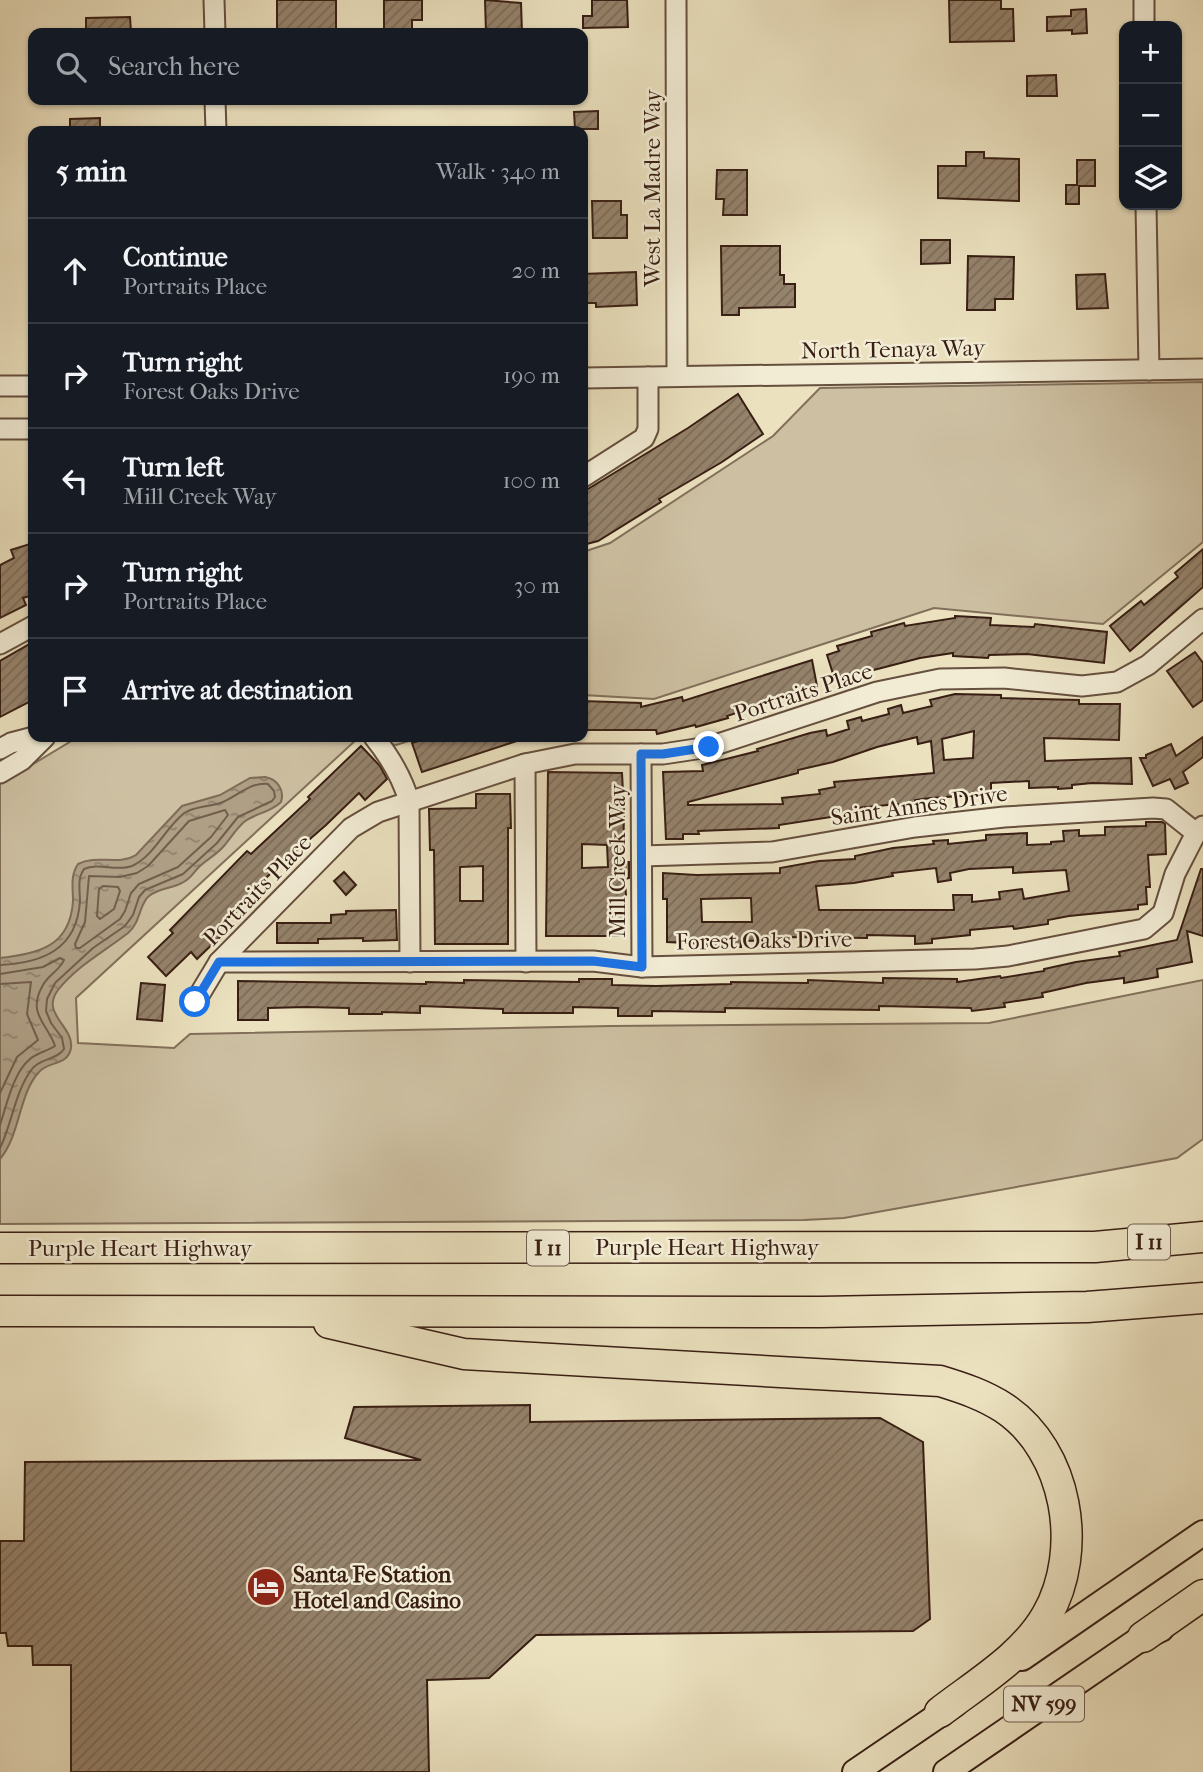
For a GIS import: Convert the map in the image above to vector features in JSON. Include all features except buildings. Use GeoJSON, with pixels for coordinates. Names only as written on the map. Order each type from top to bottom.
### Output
{"type":"FeatureCollection","features":[{"type":"Feature","properties":{"kind":"highway","name":"Purple Heart Highway"},"geometry":{"type":"LineString","coordinates":[[0,1248],[1095,1247],[1203,1237]]}},
{"type":"Feature","properties":{"kind":"highway"},"geometry":{"type":"LineString","coordinates":[[0,1311],[834,1312],[1087,1307],[1203,1298]]}},
{"type":"Feature","properties":{"kind":"highway"},"geometry":{"type":"LineString","coordinates":[[274,1311],[464,1354],[940,1381],[974,1391],[1006,1409],[1034,1437],[1052,1468],[1064,1501],[1067,1541],[1062,1580],[1047,1616],[1018,1650],[940,1712]]}},
{"type":"Feature","properties":{"kind":"highway"},"geometry":{"type":"LineString","coordinates":[[1143,1637],[1203,1595]]}},
{"type":"Feature","properties":{"kind":"main road"},"geometry":{"type":"LineString","coordinates":[[855,1772],[1203,1533]]}},
{"type":"Feature","properties":{"kind":"main road"},"geometry":{"type":"LineString","coordinates":[[1143,1637],[1203,1610]]}},
{"type":"Feature","properties":{"kind":"main road","name":"NV 599"},"geometry":{"type":"LineString","coordinates":[[946,1772],[1143,1637]]}},
{"type":"Feature","properties":{"kind":"street"},"geometry":{"type":"LineString","coordinates":[[214,0],[215,28]]}},
{"type":"Feature","properties":{"kind":"street","name":"West La Madre Way"},"geometry":{"type":"LineString","coordinates":[[676,0],[677,376]]}},
{"type":"Feature","properties":{"kind":"street"},"geometry":{"type":"LineString","coordinates":[[1143,0],[1144,21]]}},
{"type":"Feature","properties":{"kind":"street"},"geometry":{"type":"LineString","coordinates":[[215,105],[216,126]]}},
{"type":"Feature","properties":{"kind":"street"},"geometry":{"type":"LineString","coordinates":[[1146,210],[1149,370]]}},
{"type":"Feature","properties":{"kind":"street","name":"North Tenaya Way"},"geometry":{"type":"LineString","coordinates":[[588,378],[1203,369]]}},
{"type":"Feature","properties":{"kind":"street"},"geometry":{"type":"LineString","coordinates":[[588,474],[644,438],[648,429],[648,377]]}},
{"type":"Feature","properties":{"kind":"street"},"geometry":{"type":"LineString","coordinates":[[0,386],[28,386]]}},
{"type":"Feature","properties":{"kind":"street"},"geometry":{"type":"LineString","coordinates":[[0,429],[28,429]]}},
{"type":"Feature","properties":{"kind":"street","name":"Portraits Place"},"geometry":{"type":"LineString","coordinates":[[195,1002],[219,962],[351,828],[379,812],[525,764],[575,754],[663,754],[709,747],[877,692],[940,679],[1004,678],[1082,686],[1117,682],[1148,665],[1203,619]]}},
{"type":"Feature","properties":{"kind":"street"},"geometry":{"type":"LineString","coordinates":[[0,644],[28,629]]}},
{"type":"Feature","properties":{"kind":"street"},"geometry":{"type":"LineString","coordinates":[[0,749],[28,739]]}},
{"type":"Feature","properties":{"kind":"street"},"geometry":{"type":"LineString","coordinates":[[0,773],[22,760],[40,742]]}},
{"type":"Feature","properties":{"kind":"street"},"geometry":{"type":"LineString","coordinates":[[378,742],[403,781],[409,802],[410,962]]}},
{"type":"Feature","properties":{"kind":"street","name":"Mill Creek Way"},"geometry":{"type":"LineString","coordinates":[[641,754],[642,967]]}},
{"type":"Feature","properties":{"kind":"street"},"geometry":{"type":"LineString","coordinates":[[525,764],[526,962]]}},
{"type":"Feature","properties":{"kind":"street","name":"Saint Annes Drive"},"geometry":{"type":"LineString","coordinates":[[642,856],[772,852],[928,825],[1004,817],[1153,808],[1166,809],[1200,829]]}},
{"type":"Feature","properties":{"kind":"street","name":"Forest Oaks Drive"},"geometry":{"type":"LineString","coordinates":[[219,962],[593,961],[642,967],[1007,956],[1144,929],[1163,913],[1175,874],[1200,829]]}},
{"type":"Feature","properties":{"kind":"shaded area"},"geometry":{"type":"Polygon","coordinates":[[[1203,382],[1203,542],[1103,624],[934,608],[654,699],[588,695],[588,550],[610,543],[773,436],[820,388],[1203,382]]]}},
{"type":"Feature","properties":{"kind":"shaded area"},"geometry":{"type":"Polygon","coordinates":[[[70,742],[354,742],[76,998],[78,1043],[174,1048],[190,1034],[611,1026],[989,1023],[1203,980],[1203,1139],[1177,1158],[844,1218],[0,1224],[0,784],[70,742]]]}},
{"type":"Feature","properties":{"kind":"shaded area"},"geometry":{"type":"Polygon","coordinates":[[[376,742],[406,742],[396,745],[376,742]]]}},
{"type":"Feature","properties":{"kind":"water"},"geometry":{"type":"Polygon","coordinates":[[[265,777],[279,786],[282,793],[281,802],[244,822],[220,850],[184,882],[149,896],[132,929],[82,966],[58,990],[53,1006],[71,1040],[69,1054],[62,1061],[43,1069],[32,1081],[12,1139],[0,1159],[0,958],[39,950],[59,938],[71,916],[73,878],[78,864],[93,860],[122,860],[136,855],[182,806],[220,795],[250,778],[265,777]]]}},
{"type":"Feature","properties":{"kind":"place","name":"Santa Fe Station Hotel and Casino"},"geometry":{"type":"Point","coordinates":[266,1587]}},
{"type":"Feature","properties":{"kind":"route"},"geometry":{"type":"LineString","coordinates":[[195,1002],[219,962],[593,961],[642,967],[641,754],[663,754],[709,747]]}}]}
